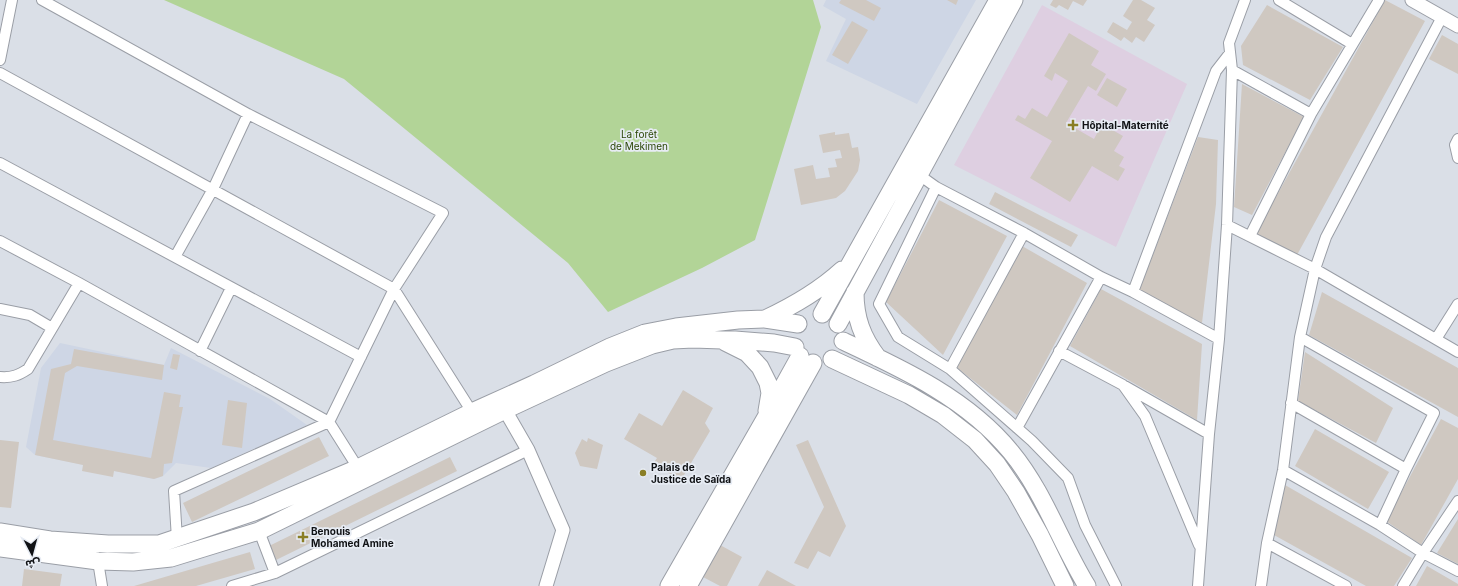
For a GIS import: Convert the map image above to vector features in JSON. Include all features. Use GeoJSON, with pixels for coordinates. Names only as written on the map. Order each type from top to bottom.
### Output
{"type":"FeatureCollection","features":[{"type":"Feature","properties":{"kind":"main road"},"geometry":{"type":"LineString","coordinates":[[838,324],[855,292],[911,170],[998,0]]}},
{"type":"Feature","properties":{"kind":"main road"},"geometry":{"type":"LineString","coordinates":[[822,314],[851,262],[911,170],[1014,0]]}},
{"type":"Feature","properties":{"kind":"main road"},"geometry":{"type":"LineString","coordinates":[[765,319],[820,289],[851,262]]}},
{"type":"Feature","properties":{"kind":"main road"},"geometry":{"type":"LineString","coordinates":[[855,292],[855,306],[862,334],[878,358]]}},
{"type":"Feature","properties":{"kind":"main road"},"geometry":{"type":"LineString","coordinates":[[0,548],[98,561],[133,562],[171,558],[259,531],[505,410],[606,363],[652,345],[680,339],[693,338],[735,340],[803,355],[823,363],[832,359],[838,353],[843,341],[838,324],[822,314],[806,317],[798,324],[793,338],[803,355]]}},
{"type":"Feature","properties":{"kind":"main road"},"geometry":{"type":"LineString","coordinates":[[0,532],[50,540],[108,544],[159,544],[254,512],[358,468],[610,347],[645,333],[676,327],[738,320],[765,319],[798,324]]}},
{"type":"Feature","properties":{"kind":"main road"},"geometry":{"type":"LineString","coordinates":[[722,340],[747,353],[757,363],[765,375],[770,392],[765,419]]}},
{"type":"Feature","properties":{"kind":"main road"},"geometry":{"type":"LineString","coordinates":[[843,341],[918,379],[954,400],[987,426],[1011,452],[1032,482],[1087,586]]}},
{"type":"Feature","properties":{"kind":"main road"},"geometry":{"type":"LineString","coordinates":[[669,586],[803,355]]}},
{"type":"Feature","properties":{"kind":"main road"},"geometry":{"type":"LineString","coordinates":[[688,586],[803,355]]}},
{"type":"Feature","properties":{"kind":"main road"},"geometry":{"type":"LineString","coordinates":[[832,359],[909,396],[943,416],[974,440],[997,464],[1016,492],[1040,535],[1065,586]]}},
{"type":"Feature","properties":{"kind":"street"},"geometry":{"type":"LineString","coordinates":[[0,60],[12,0]]}},
{"type":"Feature","properties":{"kind":"street"},"geometry":{"type":"LineString","coordinates":[[42,0],[248,114],[443,214],[394,289],[329,422],[174,491],[176,539]]}},
{"type":"Feature","properties":{"kind":"street"},"geometry":{"type":"LineString","coordinates":[[1198,586],[1209,434],[1219,339],[1226,225],[1232,70],[1229,42],[1245,0]]}},
{"type":"Feature","properties":{"kind":"street"},"geometry":{"type":"LineString","coordinates":[[1279,0],[1352,44]]}},
{"type":"Feature","properties":{"kind":"street"},"geometry":{"type":"LineString","coordinates":[[1250,236],[1311,114],[1379,0]]}},
{"type":"Feature","properties":{"kind":"street"},"geometry":{"type":"LineString","coordinates":[[1412,0],[1458,26]]}},
{"type":"Feature","properties":{"kind":"street"},"geometry":{"type":"LineString","coordinates":[[1261,586],[1267,543],[1282,470],[1300,337],[1315,269],[1326,237],[1442,17]]}},
{"type":"Feature","properties":{"kind":"street"},"geometry":{"type":"LineString","coordinates":[[1133,292],[1216,71],[1230,53]]}},
{"type":"Feature","properties":{"kind":"street"},"geometry":{"type":"LineString","coordinates":[[1232,70],[1311,114]]}},
{"type":"Feature","properties":{"kind":"street"},"geometry":{"type":"LineString","coordinates":[[0,72],[394,289],[472,412]]}},
{"type":"Feature","properties":{"kind":"street"},"geometry":{"type":"LineString","coordinates":[[175,257],[213,189],[248,114]]}},
{"type":"Feature","properties":{"kind":"street"},"geometry":{"type":"LineString","coordinates":[[1458,139],[1455,145],[1458,158]]}},
{"type":"Feature","properties":{"kind":"street"},"geometry":{"type":"LineString","coordinates":[[0,163],[361,358]]}},
{"type":"Feature","properties":{"kind":"street"},"geometry":{"type":"LineString","coordinates":[[911,170],[936,187],[1024,233],[1101,277],[1133,292],[1219,339]]}},
{"type":"Feature","properties":{"kind":"street"},"geometry":{"type":"LineString","coordinates":[[936,187],[879,304],[898,337],[950,369],[1032,441],[1068,478],[1085,525],[1116,586]]}},
{"type":"Feature","properties":{"kind":"street"},"geometry":{"type":"LineString","coordinates":[[1226,225],[1315,269],[1458,352]]}},
{"type":"Feature","properties":{"kind":"street"},"geometry":{"type":"LineString","coordinates":[[950,369],[1024,233]]}},
{"type":"Feature","properties":{"kind":"street"},"geometry":{"type":"LineString","coordinates":[[0,242],[79,283],[329,422],[358,468]]}},
{"type":"Feature","properties":{"kind":"street"},"geometry":{"type":"LineString","coordinates":[[1016,428],[1101,277]]}},
{"type":"Feature","properties":{"kind":"street"},"geometry":{"type":"LineString","coordinates":[[0,377],[9,378],[28,369],[79,283]]}},
{"type":"Feature","properties":{"kind":"street"},"geometry":{"type":"LineString","coordinates":[[200,351],[231,288]]}},
{"type":"Feature","properties":{"kind":"street"},"geometry":{"type":"LineString","coordinates":[[1436,339],[1458,304]]}},
{"type":"Feature","properties":{"kind":"street"},"geometry":{"type":"LineString","coordinates":[[0,309],[30,315],[52,328]]}},
{"type":"Feature","properties":{"kind":"street"},"geometry":{"type":"LineString","coordinates":[[1300,337],[1434,412],[1380,526]]}},
{"type":"Feature","properties":{"kind":"street"},"geometry":{"type":"LineString","coordinates":[[1059,351],[1123,385],[1209,434]]}},
{"type":"Feature","properties":{"kind":"street"},"geometry":{"type":"LineString","coordinates":[[1123,385],[1145,416],[1201,548]]}},
{"type":"Feature","properties":{"kind":"street"},"geometry":{"type":"LineString","coordinates":[[1291,402],[1406,469]]}},
{"type":"Feature","properties":{"kind":"street"},"geometry":{"type":"LineString","coordinates":[[505,410],[528,450],[563,530],[546,586]]}},
{"type":"Feature","properties":{"kind":"street"},"geometry":{"type":"LineString","coordinates":[[232,586],[275,573],[528,450]]}},
{"type":"Feature","properties":{"kind":"street"},"geometry":{"type":"LineString","coordinates":[[1282,470],[1380,526],[1423,553],[1458,571]]}},
{"type":"Feature","properties":{"kind":"street"},"geometry":{"type":"LineString","coordinates":[[1403,586],[1458,501]]}},
{"type":"Feature","properties":{"kind":"street"},"geometry":{"type":"LineString","coordinates":[[259,531],[275,573]]}},
{"type":"Feature","properties":{"kind":"street"},"geometry":{"type":"LineString","coordinates":[[1267,543],[1346,586]]}},
{"type":"Feature","properties":{"kind":"street"},"geometry":{"type":"LineString","coordinates":[[98,561],[102,586]]}},
{"type":"Feature","properties":{"kind":"shaded area"},"geometry":{"type":"Polygon","coordinates":[[[826,0],[976,0],[917,104],[826,61],[846,19],[823,6],[826,0]]]}},
{"type":"Feature","properties":{"kind":"shaded area","name":"Hôpital-Maternité"},"geometry":{"type":"Polygon","coordinates":[[[1042,5],[1187,84],[1116,247],[954,165],[1042,5]]]}},
{"type":"Feature","properties":{"kind":"shaded area"},"geometry":{"type":"Polygon","coordinates":[[[60,343],[164,365],[171,348],[270,399],[307,425],[211,468],[176,463],[163,476],[154,479],[35,455],[26,447],[41,368],[60,343]]]}},
{"type":"Feature","properties":{"kind":"green space","name":"La forêt de Mekimen"},"geometry":{"type":"Polygon","coordinates":[[[164,0],[813,0],[821,27],[755,240],[702,268],[608,312],[568,263],[344,79],[164,0]]]}},
{"type":"Feature","properties":{"kind":"building"},"geometry":{"type":"Polygon","coordinates":[[[841,0],[866,0],[881,8],[874,21],[839,3],[841,0]]]}},
{"type":"Feature","properties":{"kind":"building"},"geometry":{"type":"Polygon","coordinates":[[[947,0],[958,0],[956,5],[947,0]]]}},
{"type":"Feature","properties":{"kind":"building"},"geometry":{"type":"Polygon","coordinates":[[[1053,0],[1087,0],[1083,6],[1073,1],[1068,10],[1059,5],[1056,8],[1050,5],[1053,0]]]}},
{"type":"Feature","properties":{"kind":"building"},"geometry":{"type":"Polygon","coordinates":[[[1133,0],[1141,0],[1155,8],[1147,20],[1155,25],[1144,42],[1136,37],[1132,43],[1124,37],[1121,41],[1107,32],[1113,22],[1127,30],[1132,22],[1123,16],[1133,0]]]}},
{"type":"Feature","properties":{"kind":"building"},"geometry":{"type":"Polygon","coordinates":[[[1385,0],[1425,21],[1297,255],[1256,233],[1385,0]]]}},
{"type":"Feature","properties":{"kind":"building"},"geometry":{"type":"Polygon","coordinates":[[[1267,5],[1343,47],[1310,100],[1243,65],[1241,46],[1267,5]]]}},
{"type":"Feature","properties":{"kind":"building"},"geometry":{"type":"Polygon","coordinates":[[[852,21],[868,30],[848,64],[832,55],[852,21]]]}},
{"type":"Feature","properties":{"kind":"building"},"geometry":{"type":"Polygon","coordinates":[[[1069,33],[1099,51],[1091,65],[1106,74],[1096,91],[1088,86],[1066,123],[1094,139],[1102,124],[1123,136],[1114,151],[1124,157],[1119,166],[1125,169],[1118,181],[1092,166],[1070,202],[1030,178],[1052,141],[1015,120],[1018,115],[1025,119],[1032,108],[1047,117],[1068,81],[1055,73],[1052,81],[1044,76],[1069,33]]]}},
{"type":"Feature","properties":{"kind":"building"},"geometry":{"type":"Polygon","coordinates":[[[1442,35],[1458,44],[1458,74],[1429,59],[1442,35]]]}},
{"type":"Feature","properties":{"kind":"building"},"geometry":{"type":"Polygon","coordinates":[[[1107,78],[1127,89],[1117,107],[1097,95],[1107,78]]]}},
{"type":"Feature","properties":{"kind":"building"},"geometry":{"type":"Polygon","coordinates":[[[1242,84],[1304,117],[1252,215],[1234,207],[1242,84]]]}},
{"type":"Feature","properties":{"kind":"building"},"geometry":{"type":"Polygon","coordinates":[[[835,132],[835,135],[849,133],[852,148],[858,147],[860,160],[858,171],[845,191],[836,198],[801,205],[794,169],[813,165],[816,179],[830,177],[828,168],[837,167],[835,159],[842,158],[840,150],[823,153],[819,135],[835,132]]]}},
{"type":"Feature","properties":{"kind":"building"},"geometry":{"type":"Polygon","coordinates":[[[1198,137],[1218,140],[1216,204],[1202,323],[1197,324],[1139,291],[1198,137]]]}},
{"type":"Feature","properties":{"kind":"building"},"geometry":{"type":"Polygon","coordinates":[[[995,192],[1078,235],[1071,247],[989,204],[995,192]]]}},
{"type":"Feature","properties":{"kind":"building"},"geometry":{"type":"Polygon","coordinates":[[[939,200],[1007,236],[943,355],[886,302],[939,200]]]}},
{"type":"Feature","properties":{"kind":"building"},"geometry":{"type":"Polygon","coordinates":[[[1022,246],[1087,283],[1017,415],[956,367],[1022,246]]]}},
{"type":"Feature","properties":{"kind":"building"},"geometry":{"type":"Polygon","coordinates":[[[1101,289],[1202,344],[1197,420],[1070,346],[1101,289]]]}},
{"type":"Feature","properties":{"kind":"building"},"geometry":{"type":"Polygon","coordinates":[[[1322,292],[1458,368],[1458,417],[1309,335],[1322,292]]]}},
{"type":"Feature","properties":{"kind":"building"},"geometry":{"type":"Polygon","coordinates":[[[74,349],[164,365],[162,380],[77,366],[65,373],[53,440],[151,458],[164,392],[181,395],[179,407],[183,407],[172,463],[164,464],[163,476],[154,479],[114,471],[113,477],[82,471],[83,465],[35,455],[51,369],[71,364],[74,349]]]}},
{"type":"Feature","properties":{"kind":"building"},"geometry":{"type":"Polygon","coordinates":[[[1305,352],[1393,408],[1376,443],[1298,401],[1305,352]]]}},
{"type":"Feature","properties":{"kind":"building"},"geometry":{"type":"Polygon","coordinates":[[[173,354],[180,355],[177,370],[170,368],[173,354]]]}},
{"type":"Feature","properties":{"kind":"building"},"geometry":{"type":"Polygon","coordinates":[[[683,390],[713,408],[705,423],[710,431],[681,480],[653,464],[657,458],[624,439],[639,413],[662,426],[683,390]]]}},
{"type":"Feature","properties":{"kind":"building"},"geometry":{"type":"Polygon","coordinates":[[[228,400],[247,403],[242,448],[222,445],[228,400]]]}},
{"type":"Feature","properties":{"kind":"building"},"geometry":{"type":"Polygon","coordinates":[[[1441,419],[1458,428],[1458,479],[1421,545],[1386,521],[1441,419]]]}},
{"type":"Feature","properties":{"kind":"building"},"geometry":{"type":"Polygon","coordinates":[[[1315,429],[1389,472],[1368,509],[1295,466],[1315,429]]]}},
{"type":"Feature","properties":{"kind":"building"},"geometry":{"type":"Polygon","coordinates":[[[319,437],[329,456],[192,522],[183,503],[319,437]]]}},
{"type":"Feature","properties":{"kind":"building"},"geometry":{"type":"Polygon","coordinates":[[[588,438],[603,445],[597,469],[580,466],[575,453],[582,439],[587,442],[588,438]]]}},
{"type":"Feature","properties":{"kind":"building"},"geometry":{"type":"Polygon","coordinates":[[[0,440],[19,442],[11,508],[0,507],[0,440]]]}},
{"type":"Feature","properties":{"kind":"building"},"geometry":{"type":"Polygon","coordinates":[[[808,440],[846,526],[830,557],[818,551],[808,569],[794,563],[824,507],[796,445],[808,440]]]}},
{"type":"Feature","properties":{"kind":"building"},"geometry":{"type":"Polygon","coordinates":[[[450,457],[457,471],[276,560],[269,546],[450,457]]]}},
{"type":"Feature","properties":{"kind":"building"},"geometry":{"type":"Polygon","coordinates":[[[1285,485],[1412,558],[1394,586],[1366,586],[1274,535],[1285,485]]]}},
{"type":"Feature","properties":{"kind":"building"},"geometry":{"type":"Polygon","coordinates":[[[1458,519],[1458,564],[1437,553],[1458,519]]]}},
{"type":"Feature","properties":{"kind":"building"},"geometry":{"type":"Polygon","coordinates":[[[720,545],[742,557],[727,586],[720,586],[703,577],[720,545]]]}},
{"type":"Feature","properties":{"kind":"building"},"geometry":{"type":"Polygon","coordinates":[[[250,552],[255,569],[196,586],[134,586],[250,552]]]}},
{"type":"Feature","properties":{"kind":"building"},"geometry":{"type":"Polygon","coordinates":[[[1427,566],[1458,584],[1458,586],[1416,586],[1427,566]]]}},
{"type":"Feature","properties":{"kind":"building"},"geometry":{"type":"Polygon","coordinates":[[[24,569],[62,574],[60,586],[22,586],[24,569]]]}},
{"type":"Feature","properties":{"kind":"building"},"geometry":{"type":"Polygon","coordinates":[[[767,570],[796,586],[758,586],[767,570]]]}},
{"type":"Feature","properties":{"kind":"place","name":"Hôpital-Maternité"},"geometry":{"type":"Point","coordinates":[1073,125]}},
{"type":"Feature","properties":{"kind":"place","name":"Palais de Justice de Saïda"},"geometry":{"type":"Point","coordinates":[643,473]}},
{"type":"Feature","properties":{"kind":"place","name":"Benouis Mohamed Amine"},"geometry":{"type":"Point","coordinates":[303,537]}}]}
